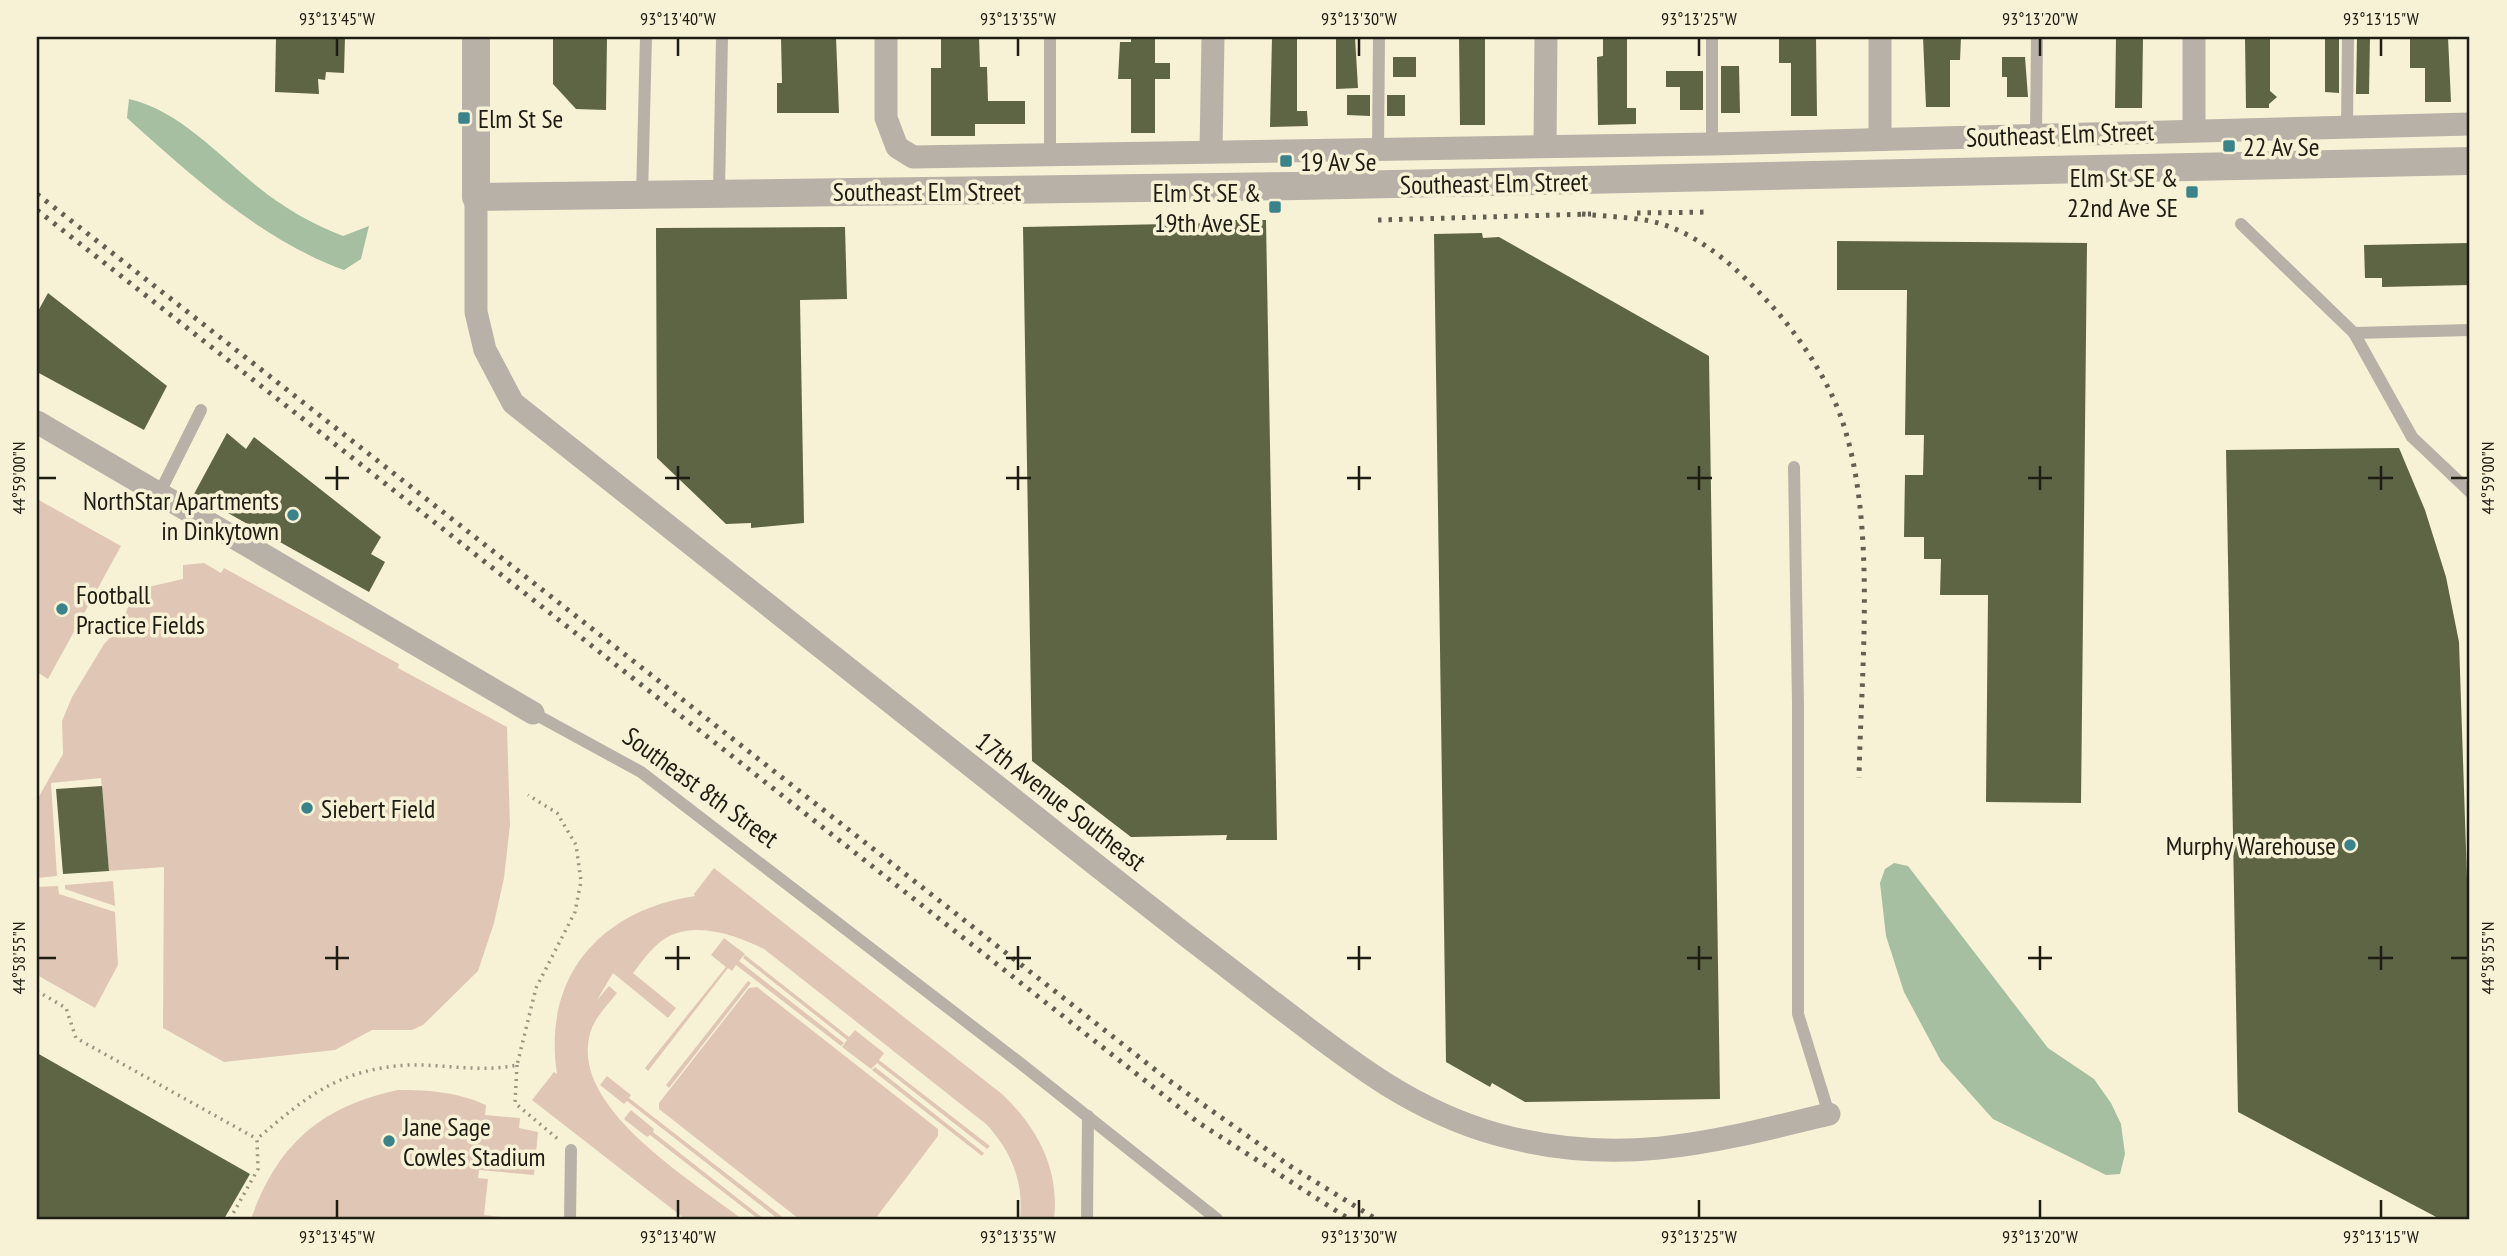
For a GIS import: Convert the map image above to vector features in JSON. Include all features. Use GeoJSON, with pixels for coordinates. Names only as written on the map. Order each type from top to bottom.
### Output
{"type":"FeatureCollection","features":[{"type":"Feature","properties":{"kind":"street"},"geometry":{"type":"LineString","coordinates":[[475,197],[476,37]]}},
{"type":"Feature","properties":{"kind":"street","name":"Southeast Elm Street"},"geometry":{"type":"LineString","coordinates":[[886,37],[886,118],[897,147],[912,157],[1211,150],[1712,144],[2470,124]]}},
{"type":"Feature","properties":{"kind":"street"},"geometry":{"type":"LineString","coordinates":[[1211,150],[1213,37]]}},
{"type":"Feature","properties":{"kind":"street"},"geometry":{"type":"LineString","coordinates":[[1545,145],[1546,37]]}},
{"type":"Feature","properties":{"kind":"street"},"geometry":{"type":"LineString","coordinates":[[1880,37],[1880,139]]}},
{"type":"Feature","properties":{"kind":"street"},"geometry":{"type":"LineString","coordinates":[[2194,37],[2194,131]]}},
{"type":"Feature","properties":{"kind":"street","name":"Southeast Elm Street"},"geometry":{"type":"LineString","coordinates":[[475,197],[1298,187],[2470,161]]}},
{"type":"Feature","properties":{"kind":"street","name":"17th Avenue Southeast"},"geometry":{"type":"LineString","coordinates":[[475,197],[476,312],[485,350],[513,403],[1177,929],[1390,1089],[1454,1120],[1494,1134],[1555,1147],[1607,1152],[1710,1143],[1829,1114]]}},
{"type":"Feature","properties":{"kind":"street","name":"Southeast 8th Street"},"geometry":{"type":"LineString","coordinates":[[37,422],[533,713]]}},
{"type":"Feature","properties":{"kind":"lane"},"geometry":{"type":"LineString","coordinates":[[642,196],[646,37]]}},
{"type":"Feature","properties":{"kind":"lane"},"geometry":{"type":"LineString","coordinates":[[719,192],[722,37]]}},
{"type":"Feature","properties":{"kind":"lane"},"geometry":{"type":"LineString","coordinates":[[1050,37],[1050,155]]}},
{"type":"Feature","properties":{"kind":"lane"},"geometry":{"type":"LineString","coordinates":[[1378,148],[1379,37]]}},
{"type":"Feature","properties":{"kind":"lane"},"geometry":{"type":"LineString","coordinates":[[1712,37],[1712,144]]}},
{"type":"Feature","properties":{"kind":"lane"},"geometry":{"type":"LineString","coordinates":[[2036,135],[2037,37]]}},
{"type":"Feature","properties":{"kind":"lane"},"geometry":{"type":"LineString","coordinates":[[2347,127],[2348,37]]}},
{"type":"Feature","properties":{"kind":"lane"},"geometry":{"type":"LineString","coordinates":[[2241,225],[2354,333],[2412,437],[2470,492]]}},
{"type":"Feature","properties":{"kind":"lane"},"geometry":{"type":"LineString","coordinates":[[2354,333],[2470,330]]}},
{"type":"Feature","properties":{"kind":"lane"},"geometry":{"type":"LineString","coordinates":[[160,492],[201,410]]}},
{"type":"Feature","properties":{"kind":"lane"},"geometry":{"type":"LineString","coordinates":[[1794,467],[1798,704],[1798,1014],[1829,1114]]}},
{"type":"Feature","properties":{"kind":"lane","name":"Southeast 8th Street"},"geometry":{"type":"LineString","coordinates":[[533,713],[640,772],[1088,1116],[1217,1219]]}},
{"type":"Feature","properties":{"kind":"lane"},"geometry":{"type":"LineString","coordinates":[[1087,1219],[1088,1116]]}},
{"type":"Feature","properties":{"kind":"lane"},"geometry":{"type":"LineString","coordinates":[[570,1219],[571,1150]]}},
{"type":"Feature","properties":{"kind":"path"},"geometry":{"type":"LineString","coordinates":[[527,795],[557,813],[576,845],[581,881],[575,912],[536,988],[517,1065],[515,1103],[571,1150]]}},
{"type":"Feature","properties":{"kind":"path"},"geometry":{"type":"LineString","coordinates":[[37,991],[66,1007],[76,1038],[257,1139]]}},
{"type":"Feature","properties":{"kind":"path"},"geometry":{"type":"LineString","coordinates":[[257,1139],[322,1086],[359,1073],[409,1065],[501,1069],[517,1065]]}},
{"type":"Feature","properties":{"kind":"path"},"geometry":{"type":"LineString","coordinates":[[230,1219],[258,1169],[257,1139]]}},
{"type":"Feature","properties":{"kind":"shaded area"},"geometry":{"type":"Polygon","coordinates":[[[129,99],[165,113],[182,124],[268,195],[309,221],[343,236],[369,226],[361,259],[344,270],[284,242],[256,224],[202,184],[127,118],[129,99]]]}},
{"type":"Feature","properties":{"kind":"shaded area","name":"Football Practice Fields"},"geometry":{"type":"Polygon","coordinates":[[[37,499],[121,546],[48,679],[37,672],[37,499]]]}},
{"type":"Feature","properties":{"kind":"shaded area","name":"Siebert Field"},"geometry":{"type":"Polygon","coordinates":[[[204,563],[221,573],[224,568],[507,727],[510,825],[504,878],[494,923],[478,971],[423,1025],[412,1030],[372,1030],[335,1050],[224,1062],[163,1028],[164,867],[109,871],[101,778],[51,783],[57,876],[37,878],[37,800],[63,754],[62,721],[72,697],[104,644],[120,627],[135,590],[183,579],[183,565],[204,563]]]}},
{"type":"Feature","properties":{"kind":"shaded area"},"geometry":{"type":"Polygon","coordinates":[[[1894,863],[1908,866],[2048,1048],[2094,1079],[2111,1103],[2121,1124],[2125,1154],[2120,1174],[2106,1175],[1993,1119],[1941,1061],[1904,992],[1886,936],[1880,883],[1885,869],[1894,863]]]}},
{"type":"Feature","properties":{"kind":"shaded area"},"geometry":{"type":"Polygon","coordinates":[[[714,868],[1015,1107],[1035,1135],[1049,1166],[1055,1201],[1054,1219],[1020,1219],[1020,1192],[1014,1167],[986,1124],[764,949],[725,934],[697,930],[671,935],[652,950],[633,973],[676,1008],[668,1018],[613,973],[597,1000],[609,986],[617,993],[593,1025],[589,1038],[589,1065],[600,1091],[618,1117],[668,1164],[742,1219],[685,1219],[532,1100],[554,1072],[557,1074],[555,1039],[559,1007],[569,978],[585,954],[606,933],[632,916],[661,904],[695,896],[714,868]]]}},
{"type":"Feature","properties":{"kind":"shaded area"},"geometry":{"type":"Polygon","coordinates":[[[113,881],[115,906],[65,889],[65,885],[113,881]]]}},
{"type":"Feature","properties":{"kind":"shaded area"},"geometry":{"type":"Polygon","coordinates":[[[58,886],[59,894],[115,912],[118,965],[95,1008],[37,975],[37,887],[58,886]]]}},
{"type":"Feature","properties":{"kind":"shaded area"},"geometry":{"type":"Polygon","coordinates":[[[724,938],[745,954],[739,961],[844,1043],[841,1046],[736,965],[732,971],[728,968],[648,1071],[645,1068],[726,967],[711,955],[724,938]]]}},
{"type":"Feature","properties":{"kind":"shaded area"},"geometry":{"type":"Polygon","coordinates":[[[745,955],[849,1037],[855,1030],[884,1053],[879,1060],[990,1146],[987,1149],[877,1063],[871,1069],[842,1047],[847,1040],[743,958],[745,955]]]}},
{"type":"Feature","properties":{"kind":"shaded area"},"geometry":{"type":"Polygon","coordinates":[[[748,981],[751,983],[669,1088],[666,1085],[748,981]]]}},
{"type":"Feature","properties":{"kind":"shaded area"},"geometry":{"type":"Polygon","coordinates":[[[757,987],[938,1129],[938,1136],[875,1219],[799,1219],[659,1109],[659,1103],[749,988],[757,987]]]}},
{"type":"Feature","properties":{"kind":"shaded area"},"geometry":{"type":"Polygon","coordinates":[[[875,1067],[984,1153],[982,1156],[872,1070],[875,1067]]]}},
{"type":"Feature","properties":{"kind":"shaded area"},"geometry":{"type":"Polygon","coordinates":[[[607,1076],[631,1095],[629,1098],[785,1219],[778,1219],[627,1101],[624,1104],[600,1085],[607,1076]]]}},
{"type":"Feature","properties":{"kind":"shaded area","name":"Jane Sage Cowles Stadium"},"geometry":{"type":"Polygon","coordinates":[[[398,1090],[432,1091],[465,1097],[486,1105],[485,1115],[520,1118],[519,1128],[538,1132],[534,1175],[479,1170],[478,1178],[488,1179],[484,1215],[520,1219],[251,1219],[274,1170],[305,1133],[346,1107],[398,1090]]]}},
{"type":"Feature","properties":{"kind":"shaded area"},"geometry":{"type":"Polygon","coordinates":[[[631,1110],[654,1129],[653,1132],[764,1219],[758,1219],[650,1135],[647,1137],[624,1119],[631,1110]]]}},
{"type":"Feature","properties":{"kind":"building"},"geometry":{"type":"Polygon","coordinates":[[[276,37],[345,37],[344,73],[326,72],[325,80],[318,79],[319,94],[275,92],[276,37]]]}},
{"type":"Feature","properties":{"kind":"building"},"geometry":{"type":"Polygon","coordinates":[[[553,37],[607,37],[606,110],[576,109],[553,84],[553,37]]]}},
{"type":"Feature","properties":{"kind":"building"},"geometry":{"type":"Polygon","coordinates":[[[781,37],[836,37],[839,113],[777,113],[777,83],[782,83],[781,37]]]}},
{"type":"Feature","properties":{"kind":"building"},"geometry":{"type":"Polygon","coordinates":[[[941,37],[979,37],[980,67],[987,67],[988,101],[1025,101],[1025,124],[975,124],[975,136],[931,136],[931,68],[941,68],[941,37]]]}},
{"type":"Feature","properties":{"kind":"building"},"geometry":{"type":"Polygon","coordinates":[[[1131,37],[1155,37],[1155,63],[1170,63],[1170,79],[1155,79],[1155,133],[1131,133],[1131,79],[1118,79],[1120,42],[1131,42],[1131,37]]]}},
{"type":"Feature","properties":{"kind":"building"},"geometry":{"type":"Polygon","coordinates":[[[1272,37],[1297,37],[1297,111],[1307,111],[1308,126],[1270,127],[1272,37]]]}},
{"type":"Feature","properties":{"kind":"building"},"geometry":{"type":"Polygon","coordinates":[[[1336,37],[1355,37],[1358,88],[1336,89],[1336,37]]]}},
{"type":"Feature","properties":{"kind":"building"},"geometry":{"type":"Polygon","coordinates":[[[1459,37],[1485,37],[1485,125],[1460,125],[1459,37]]]}},
{"type":"Feature","properties":{"kind":"building"},"geometry":{"type":"Polygon","coordinates":[[[1603,37],[1627,37],[1627,108],[1636,108],[1636,124],[1598,125],[1597,57],[1603,56],[1603,37]]]}},
{"type":"Feature","properties":{"kind":"building"},"geometry":{"type":"Polygon","coordinates":[[[1816,37],[1817,116],[1791,116],[1791,63],[1779,63],[1779,39],[1816,37]]]}},
{"type":"Feature","properties":{"kind":"building"},"geometry":{"type":"Polygon","coordinates":[[[1923,37],[1961,37],[1960,60],[1950,60],[1950,107],[1926,107],[1923,37]]]}},
{"type":"Feature","properties":{"kind":"building"},"geometry":{"type":"Polygon","coordinates":[[[2116,37],[2143,37],[2142,108],[2115,108],[2116,37]]]}},
{"type":"Feature","properties":{"kind":"building"},"geometry":{"type":"Polygon","coordinates":[[[2245,37],[2270,37],[2270,91],[2277,97],[2269,104],[2269,108],[2246,108],[2245,37]]]}},
{"type":"Feature","properties":{"kind":"building"},"geometry":{"type":"Polygon","coordinates":[[[2325,37],[2339,37],[2339,93],[2325,92],[2325,37]]]}},
{"type":"Feature","properties":{"kind":"building"},"geometry":{"type":"Polygon","coordinates":[[[2357,37],[2370,37],[2369,94],[2356,94],[2357,37]]]}},
{"type":"Feature","properties":{"kind":"building"},"geometry":{"type":"Polygon","coordinates":[[[2410,37],[2448,37],[2451,102],[2425,102],[2425,68],[2410,68],[2410,37]]]}},
{"type":"Feature","properties":{"kind":"building"},"geometry":{"type":"Polygon","coordinates":[[[1393,57],[1416,57],[1416,77],[1393,77],[1393,57]]]}},
{"type":"Feature","properties":{"kind":"building"},"geometry":{"type":"Polygon","coordinates":[[[2002,57],[2025,57],[2028,97],[2007,97],[2007,77],[2002,77],[2002,57]]]}},
{"type":"Feature","properties":{"kind":"building"},"geometry":{"type":"Polygon","coordinates":[[[1721,66],[1739,66],[1740,113],[1721,113],[1721,66]]]}},
{"type":"Feature","properties":{"kind":"building"},"geometry":{"type":"Polygon","coordinates":[[[1666,71],[1703,71],[1703,110],[1680,110],[1680,87],[1666,87],[1666,71]]]}},
{"type":"Feature","properties":{"kind":"building"},"geometry":{"type":"Polygon","coordinates":[[[1347,95],[1370,95],[1370,116],[1347,115],[1347,95]]]}},
{"type":"Feature","properties":{"kind":"building"},"geometry":{"type":"Polygon","coordinates":[[[1387,95],[1405,95],[1405,116],[1387,116],[1387,95]]]}},
{"type":"Feature","properties":{"kind":"building"},"geometry":{"type":"Polygon","coordinates":[[[1217,220],[1266,220],[1277,840],[1226,840],[1227,835],[1131,837],[1032,761],[1023,227],[1217,223],[1217,220]]]}},
{"type":"Feature","properties":{"kind":"building"},"geometry":{"type":"Polygon","coordinates":[[[845,227],[847,299],[800,300],[804,523],[751,528],[751,523],[726,524],[657,458],[656,228],[845,227]]]}},
{"type":"Feature","properties":{"kind":"building"},"geometry":{"type":"Polygon","coordinates":[[[1482,233],[1483,238],[1499,237],[1709,356],[1720,1099],[1525,1102],[1492,1083],[1490,1087],[1446,1062],[1434,234],[1482,233]]]}},
{"type":"Feature","properties":{"kind":"building"},"geometry":{"type":"Polygon","coordinates":[[[1837,241],[2087,243],[2081,803],[1986,802],[1988,595],[1940,595],[1941,559],[1924,559],[1924,537],[1904,537],[1905,475],[1923,475],[1924,435],[1905,435],[1907,290],[1837,290],[1837,241]]]}},
{"type":"Feature","properties":{"kind":"building"},"geometry":{"type":"Polygon","coordinates":[[[2470,243],[2470,285],[2382,287],[2382,278],[2365,278],[2364,245],[2470,243]]]}},
{"type":"Feature","properties":{"kind":"building"},"geometry":{"type":"Polygon","coordinates":[[[48,293],[167,386],[144,430],[37,372],[37,313],[48,293]]]}},
{"type":"Feature","properties":{"kind":"building","name":"NorthStar Apartments in Dinkytown"},"geometry":{"type":"Polygon","coordinates":[[[227,433],[246,449],[254,437],[381,537],[371,554],[385,562],[369,592],[194,494],[227,433]]]}},
{"type":"Feature","properties":{"kind":"building","name":"Murphy Warehouse"},"geometry":{"type":"Polygon","coordinates":[[[2399,448],[2425,510],[2446,577],[2459,642],[2470,967],[2470,1219],[2440,1219],[2238,1112],[2226,450],[2399,448]]]}},
{"type":"Feature","properties":{"kind":"building"},"geometry":{"type":"Polygon","coordinates":[[[102,786],[109,871],[63,874],[56,789],[102,786]]]}},
{"type":"Feature","properties":{"kind":"building"},"geometry":{"type":"Polygon","coordinates":[[[37,1053],[250,1174],[224,1219],[37,1219],[37,1053]]]}},
{"type":"Feature","properties":{"kind":"railway"},"geometry":{"type":"LineString","coordinates":[[37,194],[1167,1079],[1290,1166],[1376,1219]]}},
{"type":"Feature","properties":{"kind":"railway"},"geometry":{"type":"LineString","coordinates":[[37,210],[1199,1123],[1349,1219]]}},
{"type":"Feature","properties":{"kind":"railway"},"geometry":{"type":"LineString","coordinates":[[1637,213],[1710,212]]}},
{"type":"Feature","properties":{"kind":"railway"},"geometry":{"type":"LineString","coordinates":[[1582,214],[1645,220],[1664,225],[1714,252],[1744,277],[1781,316],[1812,359],[1829,390],[1842,420],[1853,461],[1860,504],[1864,644],[1859,778]]}},
{"type":"Feature","properties":{"kind":"railway"},"geometry":{"type":"LineString","coordinates":[[1378,220],[1591,214]]}},
{"type":"Feature","properties":{"kind":"place","name":"Elm St Se"},"geometry":{"type":"Point","coordinates":[464,118]}},
{"type":"Feature","properties":{"kind":"place","name":"22 Av Se"},"geometry":{"type":"Point","coordinates":[2229,146]}},
{"type":"Feature","properties":{"kind":"place","name":"19 Av Se"},"geometry":{"type":"Point","coordinates":[1286,161]}},
{"type":"Feature","properties":{"kind":"place","name":"Elm St SE & 22nd Ave SE"},"geometry":{"type":"Point","coordinates":[2192,192]}},
{"type":"Feature","properties":{"kind":"place","name":"Elm St SE & 19th Ave SE"},"geometry":{"type":"Point","coordinates":[1275,207]}},
{"type":"Feature","properties":{"kind":"place","name":"NorthStar Apartments in Dinkytown"},"geometry":{"type":"Point","coordinates":[293,515]}},
{"type":"Feature","properties":{"kind":"place","name":"Football Practice Fields"},"geometry":{"type":"Point","coordinates":[62,609]}},
{"type":"Feature","properties":{"kind":"place","name":"Siebert Field"},"geometry":{"type":"Point","coordinates":[307,808]}},
{"type":"Feature","properties":{"kind":"place","name":"Murphy Warehouse"},"geometry":{"type":"Point","coordinates":[2350,845]}},
{"type":"Feature","properties":{"kind":"place","name":"Jane Sage Cowles Stadium"},"geometry":{"type":"Point","coordinates":[389,1141]}}]}
